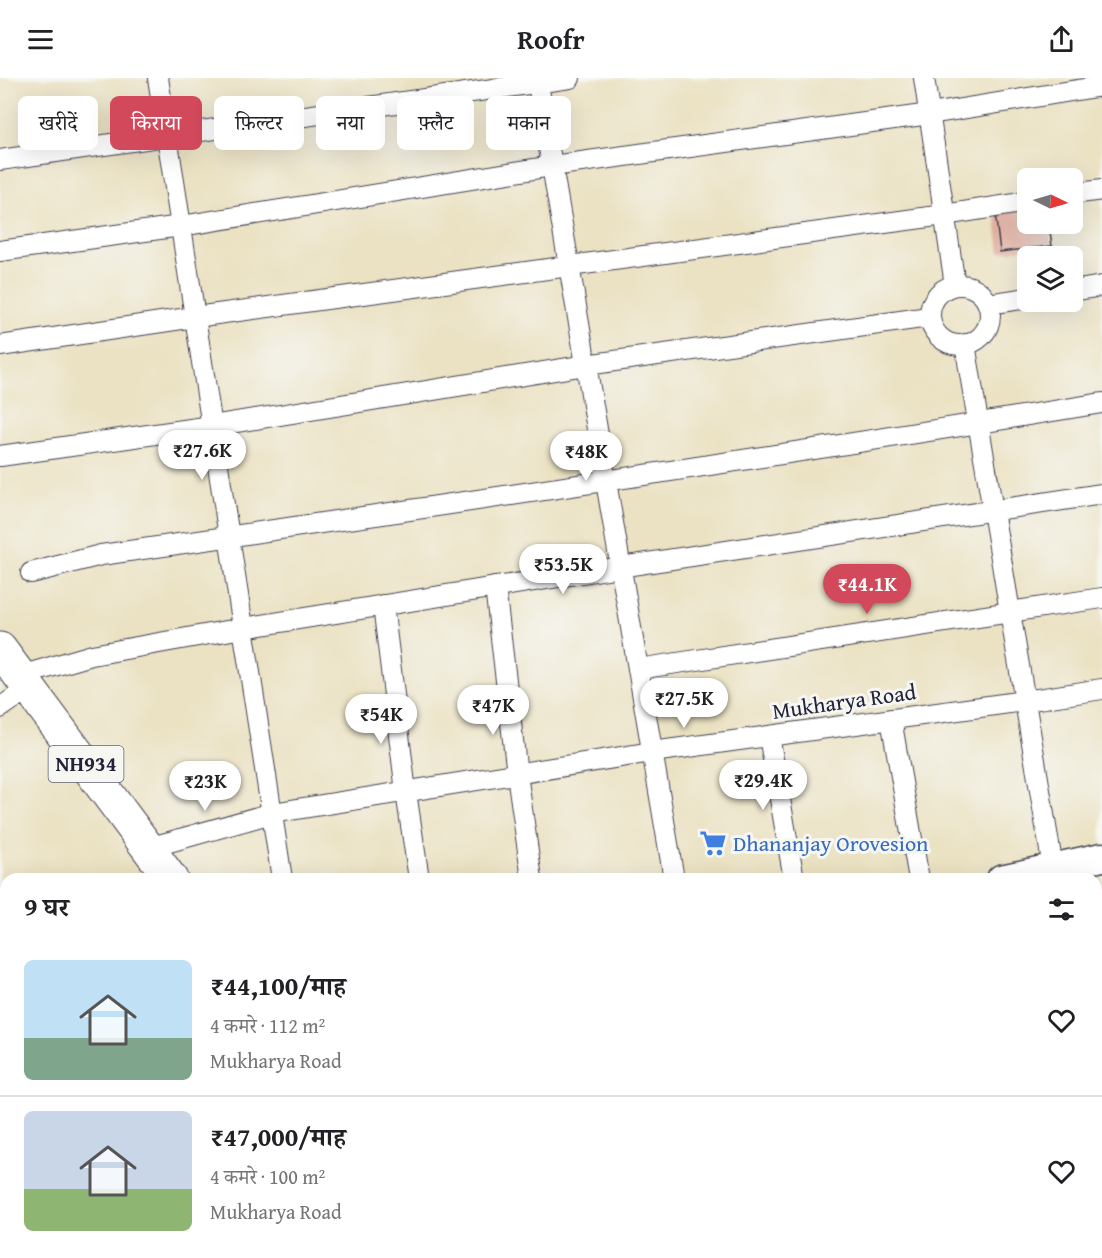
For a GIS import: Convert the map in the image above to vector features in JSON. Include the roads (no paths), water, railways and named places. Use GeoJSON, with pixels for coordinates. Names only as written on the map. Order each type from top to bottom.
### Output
{"type":"FeatureCollection","features":[{"type":"Feature","properties":{"kind":"highway","name":"NH934"},"geometry":{"type":"LineString","coordinates":[[0,649],[167,873]]}},
{"type":"Feature","properties":{"kind":"street"},"geometry":{"type":"LineString","coordinates":[[158,78],[161,96]]}},
{"type":"Feature","properties":{"kind":"street"},"geometry":{"type":"LineString","coordinates":[[202,130],[537,80],[570,78]]}},
{"type":"Feature","properties":{"kind":"street"},"geometry":{"type":"LineString","coordinates":[[924,78],[955,285]]}},
{"type":"Feature","properties":{"kind":"street"},"geometry":{"type":"LineString","coordinates":[[537,80],[673,873]]}},
{"type":"Feature","properties":{"kind":"street"},"geometry":{"type":"LineString","coordinates":[[0,251],[181,226],[552,166],[930,114],[1102,86]]}},
{"type":"Feature","properties":{"kind":"street"},"geometry":{"type":"LineString","coordinates":[[0,159],[110,143]]}},
{"type":"Feature","properties":{"kind":"street"},"geometry":{"type":"LineString","coordinates":[[169,150],[281,873]]}},
{"type":"Feature","properties":{"kind":"street"},"geometry":{"type":"LineString","coordinates":[[1083,193],[1102,190]]}},
{"type":"Feature","properties":{"kind":"street"},"geometry":{"type":"LineString","coordinates":[[0,346],[1017,204]]}},
{"type":"Feature","properties":{"kind":"street"},"geometry":{"type":"LineString","coordinates":[[965,284],[975,288],[983,295],[990,315],[983,334],[975,341],[965,345],[944,341],[936,334],[929,317],[931,304],[937,295],[945,288],[955,285],[965,284]]}},
{"type":"Feature","properties":{"kind":"street"},"geometry":{"type":"LineString","coordinates":[[1083,289],[1102,286]]}},
{"type":"Feature","properties":{"kind":"street"},"geometry":{"type":"LineString","coordinates":[[988,304],[1017,300]]}},
{"type":"Feature","properties":{"kind":"street"},"geometry":{"type":"LineString","coordinates":[[0,456],[212,426],[586,365],[929,317]]}},
{"type":"Feature","properties":{"kind":"street"},"geometry":{"type":"LineString","coordinates":[[965,345],[1053,868]]}},
{"type":"Feature","properties":{"kind":"street"},"geometry":{"type":"LineString","coordinates":[[31,573],[88,557],[605,481],[1102,403]]}},
{"type":"Feature","properties":{"kind":"street"},"geometry":{"type":"LineString","coordinates":[[0,708],[24,682],[92,655],[243,628],[620,567],[1102,494]]}},
{"type":"Feature","properties":{"kind":"street"},"geometry":{"type":"LineString","coordinates":[[495,587],[531,873]]}},
{"type":"Feature","properties":{"kind":"street"},"geometry":{"type":"LineString","coordinates":[[638,669],[1102,598]]}},
{"type":"Feature","properties":{"kind":"street"},"geometry":{"type":"LineString","coordinates":[[382,605],[418,873]]}},
{"type":"Feature","properties":{"kind":"street","name":"Mukharya Road"},"geometry":{"type":"LineString","coordinates":[[148,848],[272,813],[652,752],[1102,689]]}},
{"type":"Feature","properties":{"kind":"street"},"geometry":{"type":"LineString","coordinates":[[891,719],[918,873]]}},
{"type":"Feature","properties":{"kind":"street"},"geometry":{"type":"LineString","coordinates":[[769,736],[793,873]]}},
{"type":"Feature","properties":{"kind":"street"},"geometry":{"type":"LineString","coordinates":[[1029,873],[1102,857]]}},
{"type":"Feature","properties":{"kind":"place","name":"Dhananjay Orovesion"},"geometry":{"type":"Point","coordinates":[713,843]}}]}
